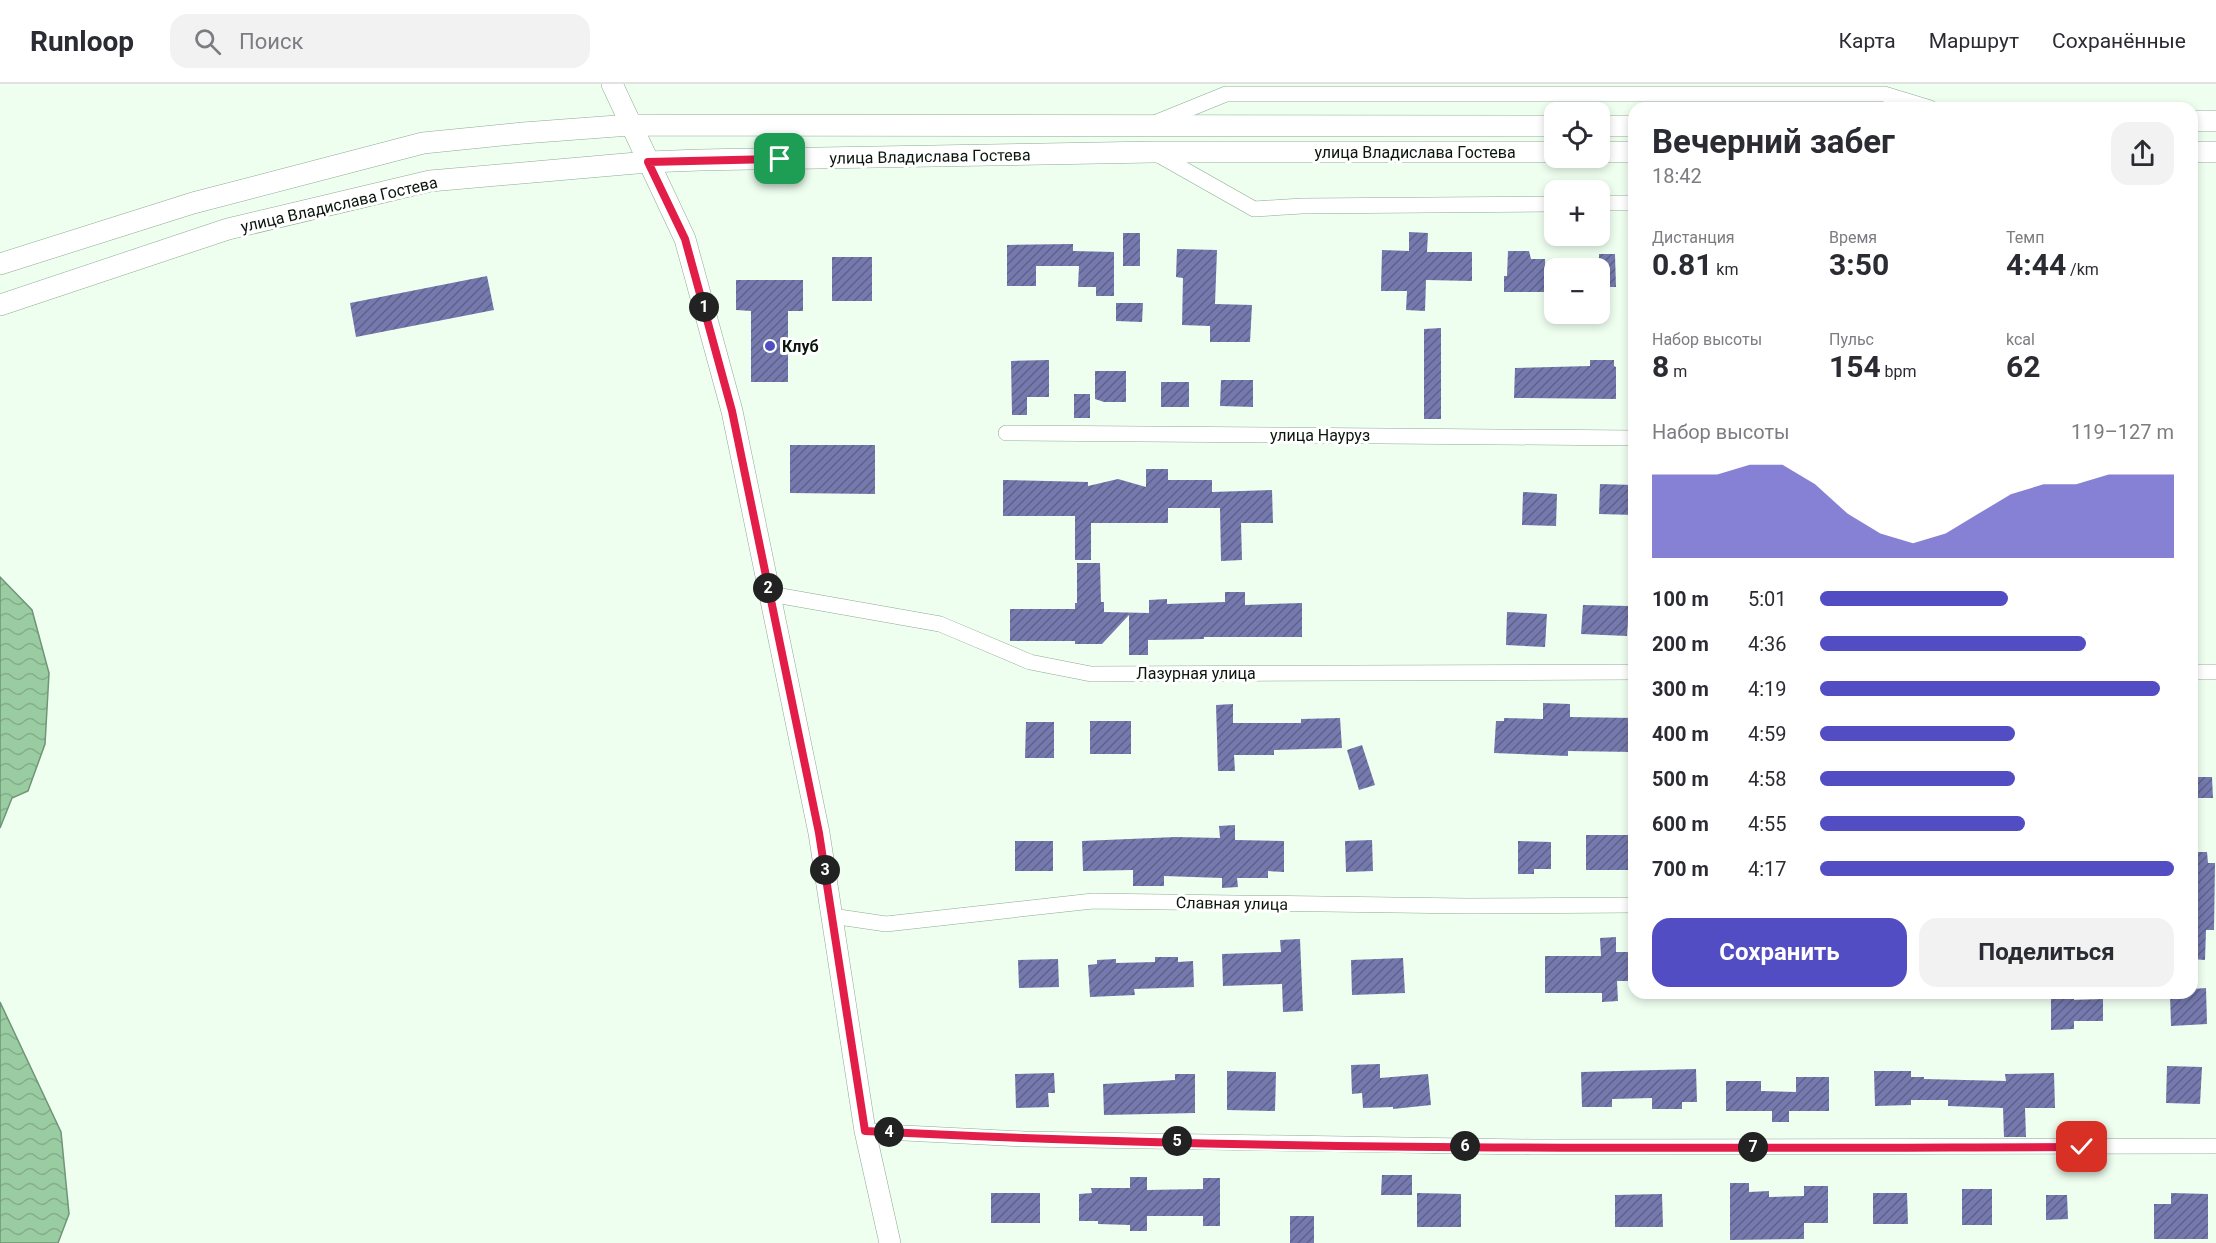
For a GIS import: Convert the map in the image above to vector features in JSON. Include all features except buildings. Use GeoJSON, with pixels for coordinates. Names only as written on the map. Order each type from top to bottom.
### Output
{"type":"FeatureCollection","features":[{"type":"Feature","properties":{"kind":"main road"},"geometry":{"type":"LineString","coordinates":[[612,84],[685,239],[732,411],[819,833],[865,1131],[890,1243]]}},
{"type":"Feature","properties":{"kind":"main road"},"geometry":{"type":"LineString","coordinates":[[2198,122],[2216,121]]}},
{"type":"Feature","properties":{"kind":"main road","name":"улица Владислава Гостева"},"geometry":{"type":"LineString","coordinates":[[0,264],[192,203],[423,143],[523,133],[630,125],[1544,126]]}},
{"type":"Feature","properties":{"kind":"main road"},"geometry":{"type":"LineString","coordinates":[[1610,126],[1628,126]]}},
{"type":"Feature","properties":{"kind":"main road","name":"улица Владислава Гостева"},"geometry":{"type":"LineString","coordinates":[[0,305],[228,229],[430,181],[648,162],[1153,152],[1544,152]]}},
{"type":"Feature","properties":{"kind":"main road"},"geometry":{"type":"LineString","coordinates":[[1610,152],[1628,152]]}},
{"type":"Feature","properties":{"kind":"main road"},"geometry":{"type":"LineString","coordinates":[[2198,152],[2216,152]]}},
{"type":"Feature","properties":{"kind":"street"},"geometry":{"type":"LineString","coordinates":[[1147,127],[1225,89],[1884,94],[1910,102]]}},
{"type":"Feature","properties":{"kind":"street"},"geometry":{"type":"LineString","coordinates":[[1153,152],[1254,209],[1302,206],[1544,204]]}},
{"type":"Feature","properties":{"kind":"street"},"geometry":{"type":"LineString","coordinates":[[1610,204],[1628,203]]}},
{"type":"Feature","properties":{"kind":"street","name":"улица Науруз"},"geometry":{"type":"LineString","coordinates":[[1006,433],[1628,438]]}},
{"type":"Feature","properties":{"kind":"street","name":"Лазурная улица"},"geometry":{"type":"LineString","coordinates":[[770,594],[940,624],[1030,662],[1091,674],[1628,672]]}},
{"type":"Feature","properties":{"kind":"street"},"geometry":{"type":"LineString","coordinates":[[2198,672],[2216,672]]}},
{"type":"Feature","properties":{"kind":"street","name":"Славная улица"},"geometry":{"type":"LineString","coordinates":[[832,916],[886,924],[1093,901],[1466,906],[1628,905]]}},
{"type":"Feature","properties":{"kind":"street"},"geometry":{"type":"LineString","coordinates":[[865,1131],[1024,1139],[1532,1148],[2216,1146]]}},
{"type":"Feature","properties":{"kind":"water"},"geometry":{"type":"Polygon","coordinates":[[[0,577],[32,610],[49,673],[45,744],[28,791],[12,798],[0,828],[0,577]]]}},
{"type":"Feature","properties":{"kind":"water"},"geometry":{"type":"Polygon","coordinates":[[[0,1002],[61,1132],[69,1214],[58,1243],[0,1243],[0,1002]]]}},
{"type":"Feature","properties":{"kind":"place","name":"Клуб"},"geometry":{"type":"Point","coordinates":[770,346]}},
{"type":"Feature","properties":{"kind":"route"},"geometry":{"type":"LineString","coordinates":[[780,159],[648,162],[685,239],[732,411],[819,833],[865,1131],[1024,1139],[1532,1148],[2082,1147]]}}]}
